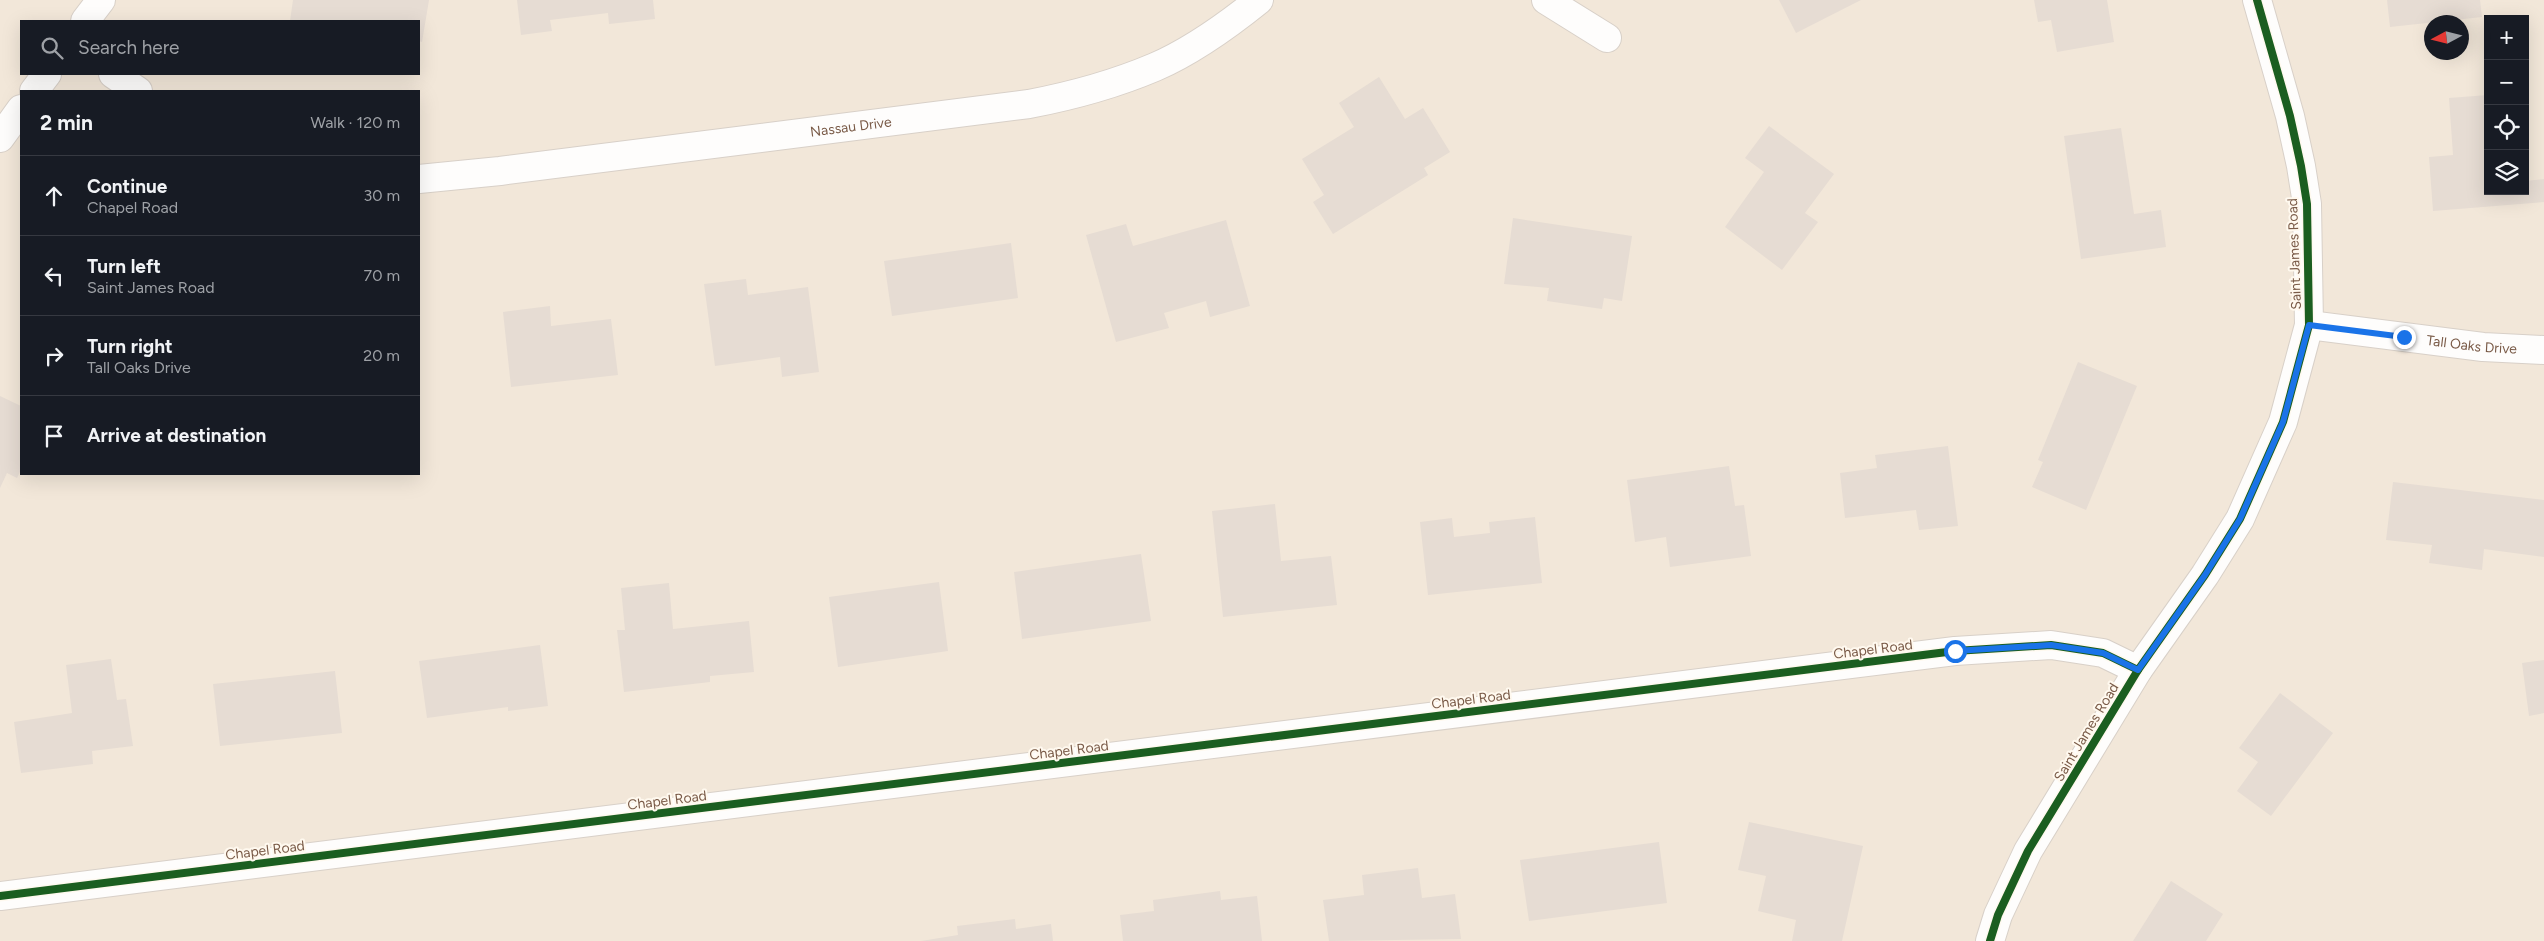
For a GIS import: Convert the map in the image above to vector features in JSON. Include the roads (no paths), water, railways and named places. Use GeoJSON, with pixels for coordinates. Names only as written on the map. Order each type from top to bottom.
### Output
{"type":"FeatureCollection","features":[{"type":"Feature","properties":{"kind":"street"},"geometry":{"type":"LineString","coordinates":[[86,20],[101,0]]}},
{"type":"Feature","properties":{"kind":"street","name":"Nassau Drive"},"geometry":{"type":"LineString","coordinates":[[420,179],[500,171],[1029,104],[1069,96],[1155,67],[1198,42],[1259,0]]}},
{"type":"Feature","properties":{"kind":"street"},"geometry":{"type":"LineString","coordinates":[[1546,0],[1607,38]]}},
{"type":"Feature","properties":{"kind":"street","name":"Saint James Road"},"geometry":{"type":"LineString","coordinates":[[1990,941],[1998,915],[2028,851],[2138,670],[2205,575],[2240,519],[2283,422],[2309,325],[2307,204],[2301,166],[2257,0]]}},
{"type":"Feature","properties":{"kind":"street"},"geometry":{"type":"LineString","coordinates":[[35,90],[46,75]]}},
{"type":"Feature","properties":{"kind":"street"},"geometry":{"type":"LineString","coordinates":[[115,75],[137,90]]}},
{"type":"Feature","properties":{"kind":"street"},"geometry":{"type":"LineString","coordinates":[[0,138],[20,110]]}},
{"type":"Feature","properties":{"kind":"street","name":"Tall Oaks Drive"},"geometry":{"type":"LineString","coordinates":[[2309,325],[2484,347],[2544,350]]}},
{"type":"Feature","properties":{"kind":"street","name":"Chapel Road"},"geometry":{"type":"LineString","coordinates":[[0,896],[1955,651],[2051,645],[2103,653],[2138,670]]}}]}
